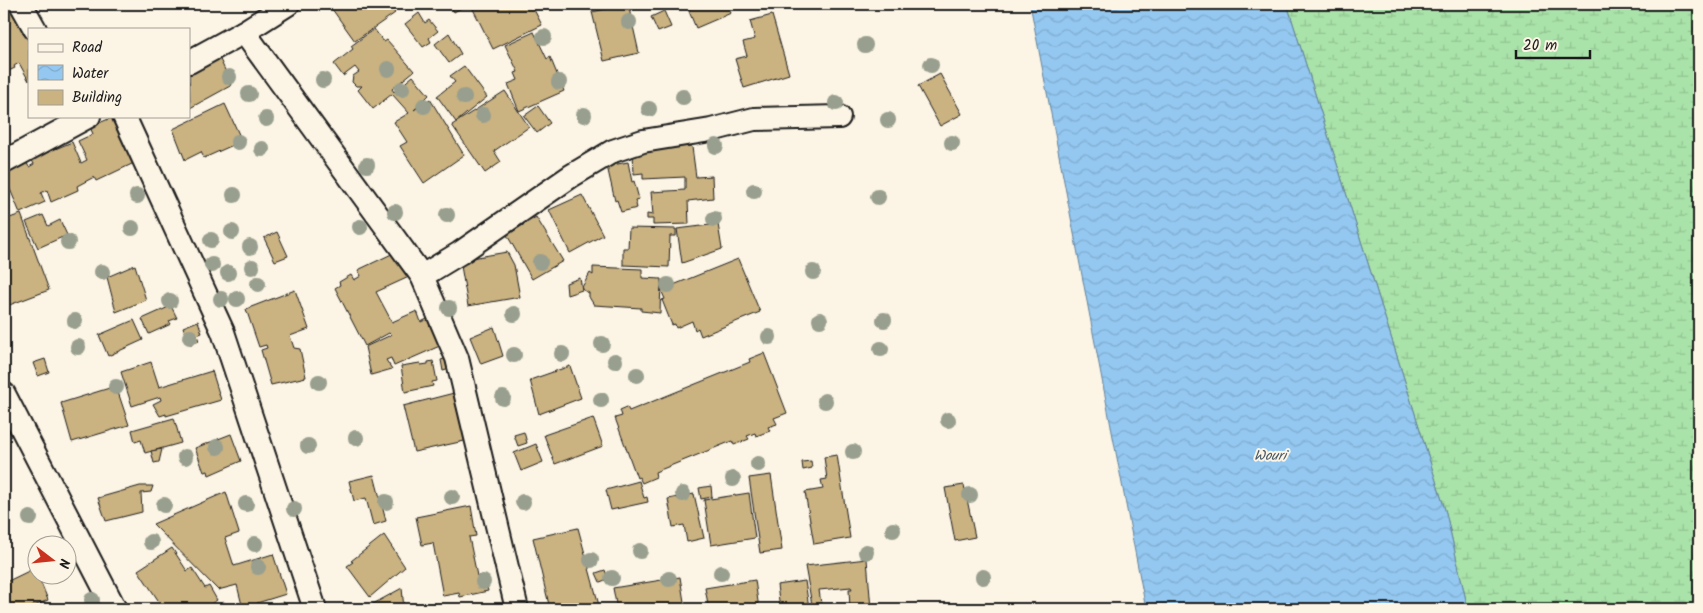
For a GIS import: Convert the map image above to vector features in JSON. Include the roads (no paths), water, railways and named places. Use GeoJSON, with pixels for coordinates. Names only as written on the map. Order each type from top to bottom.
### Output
{"type":"FeatureCollection","features":[{"type":"Feature","properties":{"kind":"street"},"geometry":{"type":"LineString","coordinates":[[21,4],[34,28]]}},
{"type":"Feature","properties":{"kind":"street"},"geometry":{"type":"LineString","coordinates":[[190,61],[244,32],[288,4]]}},
{"type":"Feature","properties":{"kind":"street"},"geometry":{"type":"LineString","coordinates":[[244,32],[422,276],[457,358],[517,609]]}},
{"type":"Feature","properties":{"kind":"street"},"geometry":{"type":"LineString","coordinates":[[422,276],[460,253],[570,176],[613,152],[643,141],[711,130],[754,119],[839,116]]}},
{"type":"Feature","properties":{"kind":"street"},"geometry":{"type":"LineString","coordinates":[[4,162],[84,118]]}},
{"type":"Feature","properties":{"kind":"street"},"geometry":{"type":"LineString","coordinates":[[125,118],[223,332],[315,609]]}},
{"type":"Feature","properties":{"kind":"street"},"geometry":{"type":"LineString","coordinates":[[4,394],[116,609]]}},
{"type":"Feature","properties":{"kind":"water","name":"Wouri"},"geometry":{"type":"Polygon","coordinates":[[[1030,4],[1287,4],[1446,513],[1468,609],[1146,609],[1030,4]]]}}]}
